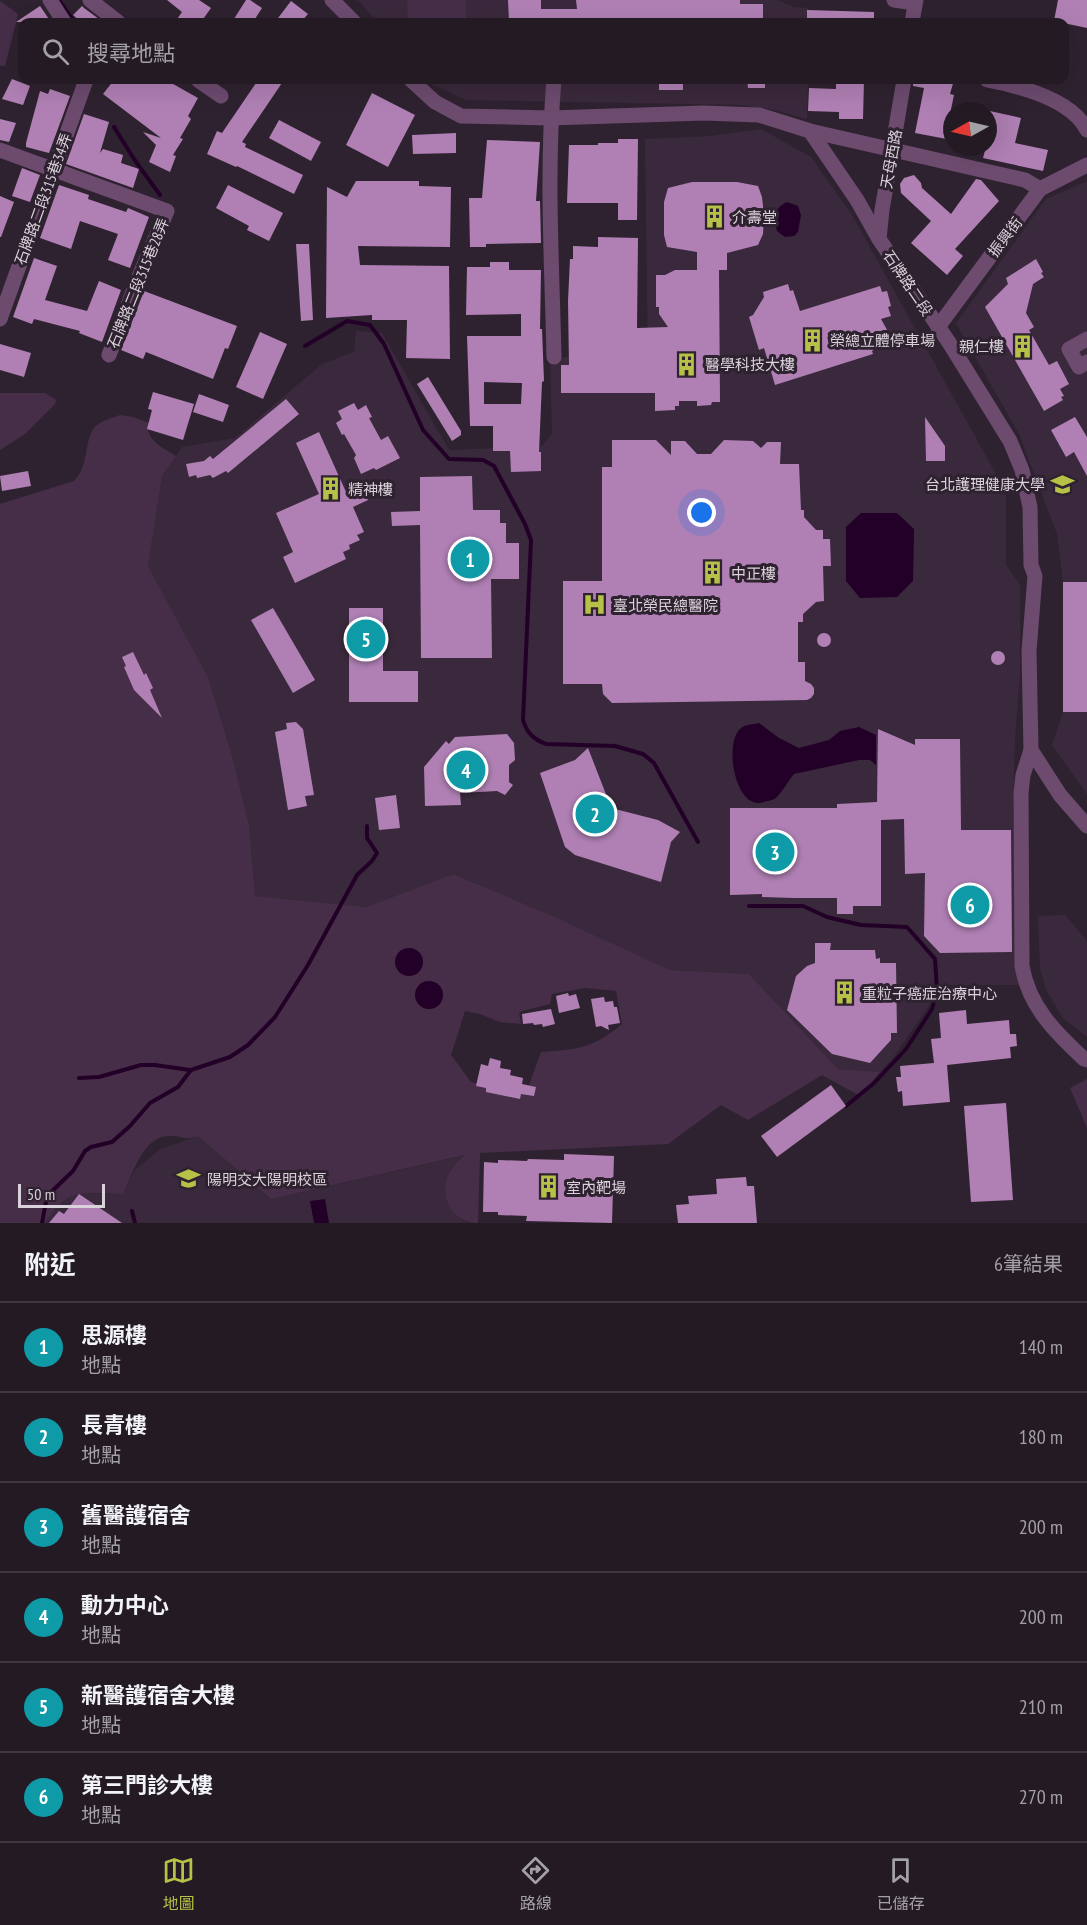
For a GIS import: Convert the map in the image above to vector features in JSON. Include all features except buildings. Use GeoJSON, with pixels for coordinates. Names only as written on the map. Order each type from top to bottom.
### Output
{"type":"FeatureCollection","features":[{"type":"Feature","properties":{"kind":"street"},"geometry":{"type":"LineString","coordinates":[[50,0],[61,18]]}},
{"type":"Feature","properties":{"kind":"street"},"geometry":{"type":"LineString","coordinates":[[90,0],[113,18]]}},
{"type":"Feature","properties":{"kind":"street"},"geometry":{"type":"LineString","coordinates":[[332,0],[350,18]]}},
{"type":"Feature","properties":{"kind":"street"},"geometry":{"type":"LineString","coordinates":[[894,0],[916,1],[913,18]]}},
{"type":"Feature","properties":{"kind":"street","name":"石牌路二段315巷34弄"},"geometry":{"type":"LineString","coordinates":[[0,319],[85,84]]}},
{"type":"Feature","properties":{"kind":"street"},"geometry":{"type":"LineString","coordinates":[[204,84],[221,96]]}},
{"type":"Feature","properties":{"kind":"street"},"geometry":{"type":"LineString","coordinates":[[415,84],[435,102],[461,116],[550,118],[704,113],[759,115],[810,131],[1024,180],[1040,189]]}},
{"type":"Feature","properties":{"kind":"street"},"geometry":{"type":"LineString","coordinates":[[554,84],[550,118],[554,357]]}},
{"type":"Feature","properties":{"kind":"street","name":"天母西路"},"geometry":{"type":"LineString","coordinates":[[879,239],[903,84]]}},
{"type":"Feature","properties":{"kind":"street"},"geometry":{"type":"LineString","coordinates":[[1018,84],[1072,112],[1087,130]]}},
{"type":"Feature","properties":{"kind":"street","name":"石牌路二段"},"geometry":{"type":"LineString","coordinates":[[810,131],[857,200],[879,239],[1010,441],[1022,470],[1029,507],[1031,565],[1035,576],[1029,651],[1031,750]]}},
{"type":"Feature","properties":{"kind":"street"},"geometry":{"type":"LineString","coordinates":[[0,150],[53,170]]}},
{"type":"Feature","properties":{"kind":"street","name":"振興街"},"geometry":{"type":"LineString","coordinates":[[938,327],[1040,189],[1087,165]]}},
{"type":"Feature","properties":{"kind":"street","name":"石牌路二段315巷28弄"},"geometry":{"type":"LineString","coordinates":[[53,170],[167,211],[109,355]]}},
{"type":"Feature","properties":{"kind":"street"},"geometry":{"type":"LineString","coordinates":[[1087,339],[1069,349],[1078,367],[1087,362]]}},
{"type":"Feature","properties":{"kind":"street"},"geometry":{"type":"LineString","coordinates":[[1031,750],[1060,795],[1087,826]]}},
{"type":"Feature","properties":{"kind":"street"},"geometry":{"type":"LineString","coordinates":[[1031,750],[1023,775],[1021,793],[1024,979],[1031,996],[1055,1032],[1086,1060]]}},
{"type":"Feature","properties":{"kind":"shaded area"},"geometry":{"type":"Polygon","coordinates":[[[358,0],[777,0],[794,7],[808,8],[807,18],[374,18],[358,0]]]}},
{"type":"Feature","properties":{"kind":"shaded area"},"geometry":{"type":"Polygon","coordinates":[[[407,0],[466,0],[466,18],[408,18],[407,0]]]}},
{"type":"Feature","properties":{"kind":"shaded area"},"geometry":{"type":"Polygon","coordinates":[[[0,1],[18,14],[5,66],[0,66],[0,1]]]}},
{"type":"Feature","properties":{"kind":"shaded area"},"geometry":{"type":"Polygon","coordinates":[[[431,84],[808,84],[807,119],[775,110],[741,105],[466,100],[431,84]]]}},
{"type":"Feature","properties":{"kind":"shaded area","name":"臺北榮民總醫院"},"geometry":{"type":"Polygon","coordinates":[[[761,129],[811,157],[852,215],[1006,492],[1006,565],[1020,585],[1020,674],[1015,737],[1013,817],[1020,985],[943,985],[893,1058],[880,1072],[838,1069],[749,974],[670,970],[455,874],[366,907],[255,896],[249,825],[233,759],[208,677],[148,566],[162,476],[182,447],[235,438],[322,364],[354,352],[356,331],[382,333],[449,450],[542,446],[552,434],[550,360],[554,357],[648,360],[645,139],[711,136],[761,129]]]}},
{"type":"Feature","properties":{"kind":"shaded area","name":"台北護理健康大學"},"geometry":{"type":"Polygon","coordinates":[[[1087,181],[1087,794],[1052,745],[1063,712],[1063,582],[1057,534],[1019,434],[956,323],[1046,199],[1087,181]]]}},
{"type":"Feature","properties":{"kind":"shaded area"},"geometry":{"type":"Polygon","coordinates":[[[787,202],[798,206],[801,215],[798,232],[794,236],[785,237],[777,231],[775,218],[779,207],[787,202]]]}},
{"type":"Feature","properties":{"kind":"shaded area"},"geometry":{"type":"Polygon","coordinates":[[[0,393],[45,393],[56,400],[55,404],[25,434],[0,450],[0,393]]]}},
{"type":"Feature","properties":{"kind":"shaded area"},"geometry":{"type":"Polygon","coordinates":[[[120,415],[149,423],[148,429],[152,439],[176,456],[162,476],[148,566],[208,677],[233,759],[249,825],[255,896],[366,907],[454,874],[670,970],[749,974],[838,1069],[880,1072],[860,1096],[822,1075],[748,1120],[721,1105],[668,1144],[480,1153],[478,1223],[456,1215],[446,1195],[448,1174],[465,1155],[271,1199],[198,1136],[187,1138],[171,1136],[161,1137],[146,1148],[123,1194],[88,1193],[69,1198],[53,1211],[45,1223],[0,1223],[0,504],[74,481],[82,468],[94,428],[120,415]],[[413,948],[400,951],[397,956],[397,966],[402,973],[412,975],[418,973],[420,953],[413,948]],[[425,981],[418,986],[425,1009],[434,1008],[441,1002],[443,993],[425,981]],[[585,988],[552,994],[550,1004],[519,1012],[521,1024],[500,1022],[465,1011],[451,1055],[471,1082],[511,1091],[528,1088],[541,1052],[565,1050],[593,1043],[622,1024],[616,991],[585,988]]]}},
{"type":"Feature","properties":{"kind":"shaded area"},"geometry":{"type":"Polygon","coordinates":[[[861,513],[897,513],[914,529],[913,581],[897,597],[860,598],[846,581],[846,527],[861,513]]]}},
{"type":"Feature","properties":{"kind":"shaded area"},"geometry":{"type":"Polygon","coordinates":[[[759,723],[779,738],[799,748],[829,740],[840,731],[859,727],[876,735],[876,765],[870,760],[859,760],[794,774],[776,798],[754,802],[746,797],[739,787],[735,774],[733,747],[741,728],[759,723]]]}},
{"type":"Feature","properties":{"kind":"shaded area"},"geometry":{"type":"Polygon","coordinates":[[[1065,915],[1087,941],[1087,1037],[1063,1018],[1046,990],[1040,968],[1038,916],[1065,915]]]}},
{"type":"Feature","properties":{"kind":"shaded area"},"geometry":{"type":"Polygon","coordinates":[[[409,948],[419,952],[423,962],[419,972],[409,976],[399,972],[395,962],[399,952],[409,948]]]}},
{"type":"Feature","properties":{"kind":"shaded area"},"geometry":{"type":"Polygon","coordinates":[[[429,981],[439,985],[443,995],[439,1005],[429,1009],[419,1005],[415,995],[419,985],[429,981]]]}},
{"type":"Feature","properties":{"kind":"shaded area"},"geometry":{"type":"Polygon","coordinates":[[[1087,1079],[1087,1128],[1070,1088],[1087,1079]]]}},
{"type":"Feature","properties":{"kind":"shaded area","name":"陽明交大陽明校區"},"geometry":{"type":"Polygon","coordinates":[[[198,1136],[271,1199],[467,1155],[451,1169],[446,1181],[446,1190],[447,1198],[461,1219],[467,1223],[45,1223],[54,1208],[77,1193],[123,1194],[135,1170],[159,1150],[198,1136]]]}},
{"type":"Feature","properties":{"kind":"shaded area"},"geometry":{"type":"Polygon","coordinates":[[[325,1199],[329,1223],[314,1223],[310,1201],[325,1199]]]}},
{"type":"Feature","properties":{"kind":"waterway"},"geometry":{"type":"LineString","coordinates":[[59,0],[71,18]]}},
{"type":"Feature","properties":{"kind":"waterway"},"geometry":{"type":"LineString","coordinates":[[114,127],[160,195]]}},
{"type":"Feature","properties":{"kind":"waterway"},"geometry":{"type":"LineString","coordinates":[[305,346],[347,321],[370,325],[384,344],[423,430],[449,459],[483,460],[494,466],[531,540],[523,720],[526,729],[534,738],[546,744],[615,746],[643,754],[654,763],[698,842]]}},
{"type":"Feature","properties":{"kind":"waterway"},"geometry":{"type":"LineString","coordinates":[[42,1223],[47,1196],[73,1171],[85,1151],[91,1147],[112,1142],[150,1103],[178,1087],[191,1070],[230,1057],[248,1045],[275,1017],[308,965],[357,875],[377,853],[367,838],[367,826]]}},
{"type":"Feature","properties":{"kind":"waterway"},"geometry":{"type":"LineString","coordinates":[[749,906],[803,906],[827,917],[861,925],[907,927],[935,959],[937,991],[932,1009],[906,1049],[874,1083],[846,1106]]}},
{"type":"Feature","properties":{"kind":"waterway"},"geometry":{"type":"LineString","coordinates":[[79,1078],[99,1077],[141,1065],[190,1070]]}},
{"type":"Feature","properties":{"kind":"waterway"},"geometry":{"type":"LineString","coordinates":[[132,1211],[135,1223]]}},
{"type":"Feature","properties":{"kind":"place","name":"介壽堂"},"geometry":{"type":"Point","coordinates":[714,217]}},
{"type":"Feature","properties":{"kind":"place","name":"榮總立體停車場"},"geometry":{"type":"Point","coordinates":[812,340]}},
{"type":"Feature","properties":{"kind":"place","name":"親仁樓"},"geometry":{"type":"Point","coordinates":[1022,346]}},
{"type":"Feature","properties":{"kind":"place","name":"醫學科技大樓"},"geometry":{"type":"Point","coordinates":[687,364]}},
{"type":"Feature","properties":{"kind":"place","name":"台北護理健康大學"},"geometry":{"type":"Point","coordinates":[1063,484]}},
{"type":"Feature","properties":{"kind":"place","name":"精神樓"},"geometry":{"type":"Point","coordinates":[330,489]}},
{"type":"Feature","properties":{"kind":"place","name":"思源樓"},"geometry":{"type":"Point","coordinates":[470,559]}},
{"type":"Feature","properties":{"kind":"place","name":"中正樓"},"geometry":{"type":"Point","coordinates":[713,573]}},
{"type":"Feature","properties":{"kind":"place","name":"臺北榮民總醫院"},"geometry":{"type":"Point","coordinates":[595,605]}},
{"type":"Feature","properties":{"kind":"place","name":"新醫護宿舍大樓"},"geometry":{"type":"Point","coordinates":[366,639]}},
{"type":"Feature","properties":{"kind":"place","name":"動力中心"},"geometry":{"type":"Point","coordinates":[466,770]}},
{"type":"Feature","properties":{"kind":"place","name":"長青樓"},"geometry":{"type":"Point","coordinates":[595,814]}},
{"type":"Feature","properties":{"kind":"place","name":"舊醫護宿舍"},"geometry":{"type":"Point","coordinates":[775,852]}},
{"type":"Feature","properties":{"kind":"place","name":"第三門診大樓"},"geometry":{"type":"Point","coordinates":[970,905]}},
{"type":"Feature","properties":{"kind":"place","name":"重粒子癌症治療中心"},"geometry":{"type":"Point","coordinates":[844,993]}},
{"type":"Feature","properties":{"kind":"place","name":"陽明交大陽明校區"},"geometry":{"type":"Point","coordinates":[189,1179]}},
{"type":"Feature","properties":{"kind":"place","name":"室內靶場"},"geometry":{"type":"Point","coordinates":[548,1187]}}]}
